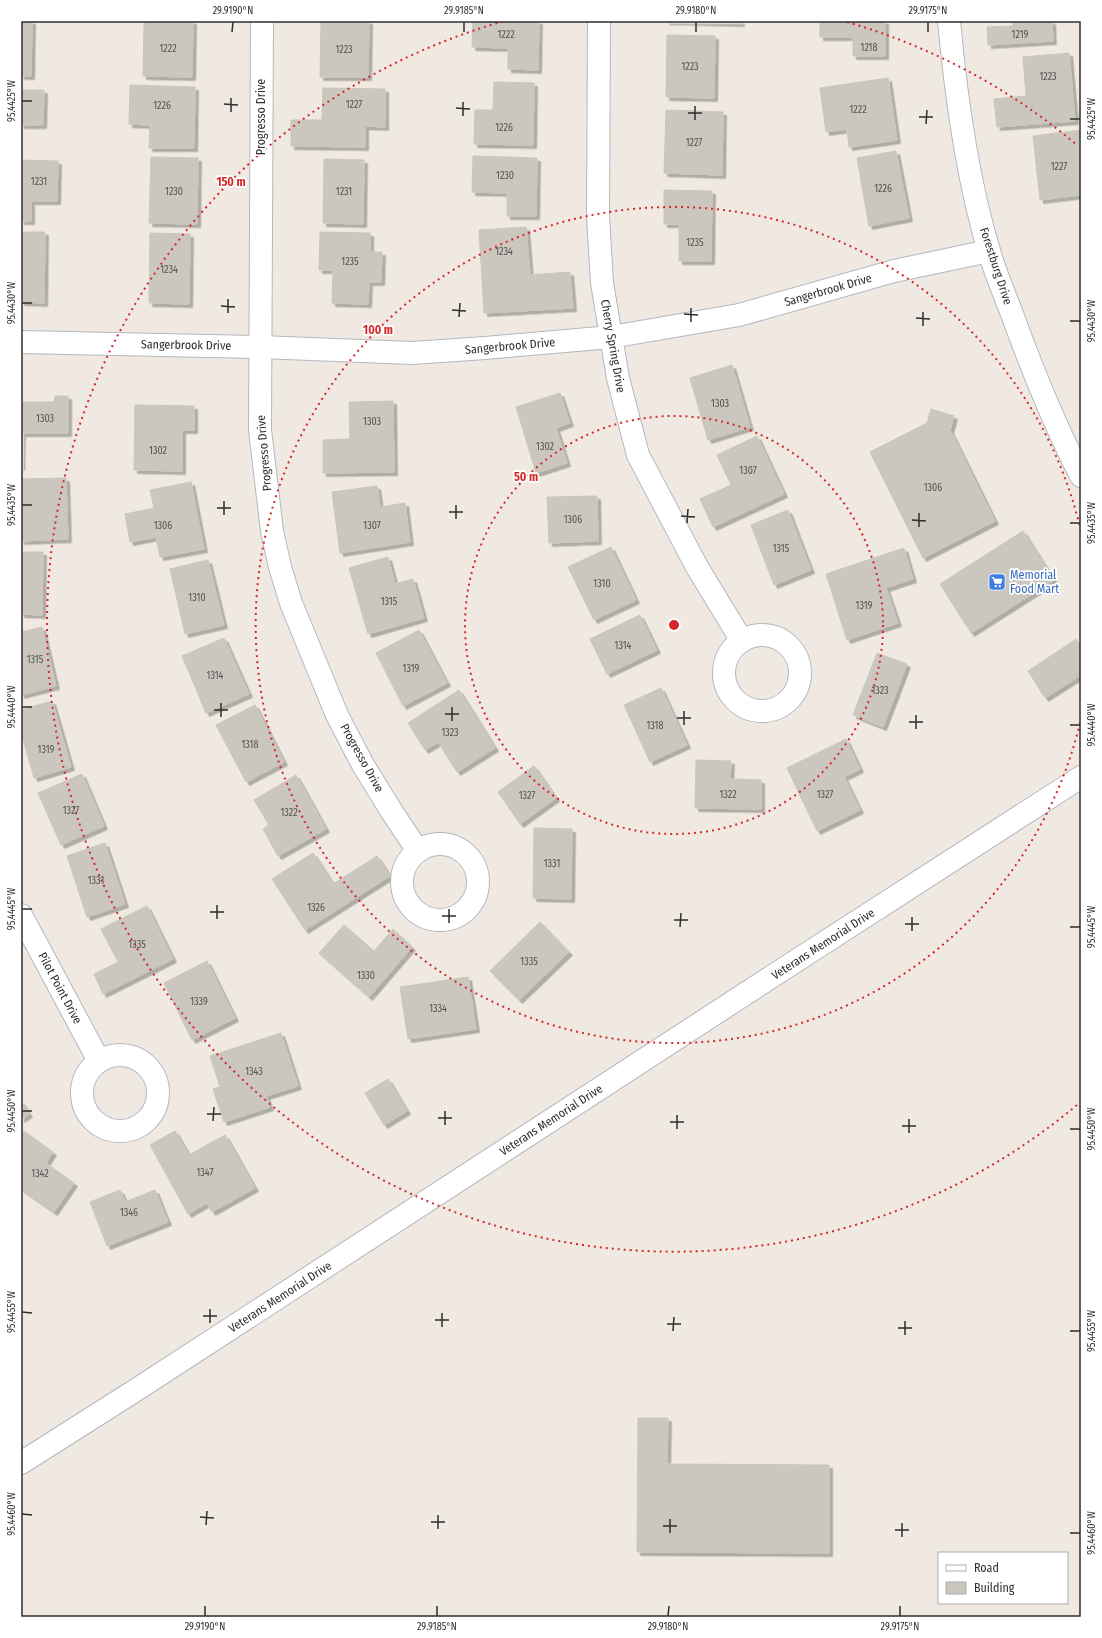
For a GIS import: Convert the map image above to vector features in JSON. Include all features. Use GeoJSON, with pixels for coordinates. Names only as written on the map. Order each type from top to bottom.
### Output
{"type":"FeatureCollection","features":[{"type":"Feature","properties":{"kind":"street","name":"Progresso Drive"},"geometry":{"type":"LineString","coordinates":[[262,21],[260,430],[272,531],[280,567],[291,603],[304,638],[347,734],[372,779],[418,850]]}},
{"type":"Feature","properties":{"kind":"street","name":"Cherry Spring Drive"},"geometry":{"type":"LineString","coordinates":[[599,21],[598,216],[602,283],[618,378],[638,455],[697,567],[742,641]]}},
{"type":"Feature","properties":{"kind":"street","name":"Forestburg Drive"},"geometry":{"type":"LineString","coordinates":[[949,21],[954,69],[970,173],[989,252],[1026,352],[1069,454],[1081,476]]}},
{"type":"Feature","properties":{"kind":"street","name":"Sangerbrook Drive"},"geometry":{"type":"LineString","coordinates":[[21,342],[260,347],[412,353],[611,337],[739,315],[894,271],[989,252]]}},
{"type":"Feature","properties":{"kind":"street","name":"Veterans Memorial Drive"},"geometry":{"type":"LineString","coordinates":[[21,1463],[1081,777]]}},
{"type":"Feature","properties":{"kind":"street","name":"Pilot Point Drive"},"geometry":{"type":"LineString","coordinates":[[21,915],[99,1061]]}},
{"type":"Feature","properties":{"kind":"building"},"geometry":{"type":"Polygon","coordinates":[[[21,21],[32,21],[31,76],[21,76],[21,21]]]}},
{"type":"Feature","properties":{"kind":"building"},"geometry":{"type":"Polygon","coordinates":[[[144,21],[193,21],[192,77],[143,76],[144,21]]]}},
{"type":"Feature","properties":{"kind":"building"},"geometry":{"type":"Polygon","coordinates":[[[321,21],[369,21],[368,77],[320,77],[321,21]]]}},
{"type":"Feature","properties":{"kind":"building"},"geometry":{"type":"Polygon","coordinates":[[[473,21],[539,21],[538,70],[508,69],[508,48],[472,47],[473,21]]]}},
{"type":"Feature","properties":{"kind":"building"},"geometry":{"type":"Polygon","coordinates":[[[666,21],[741,21],[741,23],[666,21]]]}},
{"type":"Feature","properties":{"kind":"building"},"geometry":{"type":"Polygon","coordinates":[[[820,21],[885,21],[885,56],[853,56],[853,37],[820,37],[820,21]]]}},
{"type":"Feature","properties":{"kind":"building"},"geometry":{"type":"Polygon","coordinates":[[[1013,21],[1052,21],[1053,41],[988,45],[987,27],[1013,26],[1013,21]]]}},
{"type":"Feature","properties":{"kind":"building"},"geometry":{"type":"Polygon","coordinates":[[[667,35],[715,36],[714,98],[666,97],[667,35]]]}},
{"type":"Feature","properties":{"kind":"building"},"geometry":{"type":"Polygon","coordinates":[[[1069,53],[1075,121],[997,127],[994,99],[1026,96],[1023,57],[1069,53]]]}},
{"type":"Feature","properties":{"kind":"building"},"geometry":{"type":"Polygon","coordinates":[[[888,78],[897,140],[849,147],[847,129],[826,132],[820,88],[888,78]]]}},
{"type":"Feature","properties":{"kind":"building"},"geometry":{"type":"Polygon","coordinates":[[[494,82],[534,83],[533,145],[474,144],[475,110],[493,110],[494,82]]]}},
{"type":"Feature","properties":{"kind":"building"},"geometry":{"type":"Polygon","coordinates":[[[130,85],[195,87],[194,148],[149,148],[150,125],[129,124],[130,85]]]}},
{"type":"Feature","properties":{"kind":"building"},"geometry":{"type":"Polygon","coordinates":[[[323,88],[385,89],[385,127],[365,126],[365,147],[291,146],[291,120],[322,120],[323,88]]]}},
{"type":"Feature","properties":{"kind":"building"},"geometry":{"type":"Polygon","coordinates":[[[21,90],[44,90],[43,125],[21,125],[21,90]]]}},
{"type":"Feature","properties":{"kind":"building"},"geometry":{"type":"Polygon","coordinates":[[[666,110],[723,112],[722,175],[664,173],[666,110]]]}},
{"type":"Feature","properties":{"kind":"building"},"geometry":{"type":"Polygon","coordinates":[[[1081,130],[1081,195],[1040,200],[1033,136],[1081,130]]]}},
{"type":"Feature","properties":{"kind":"building"},"geometry":{"type":"Polygon","coordinates":[[[896,151],[909,218],[869,226],[857,158],[896,151]]]}},
{"type":"Feature","properties":{"kind":"building"},"geometry":{"type":"Polygon","coordinates":[[[473,156],[537,158],[536,216],[507,216],[507,193],[472,192],[473,156]]]}},
{"type":"Feature","properties":{"kind":"building"},"geometry":{"type":"Polygon","coordinates":[[[151,157],[198,158],[197,224],[149,223],[151,157]]]}},
{"type":"Feature","properties":{"kind":"building"},"geometry":{"type":"Polygon","coordinates":[[[324,159],[364,160],[363,224],[323,223],[324,159]]]}},
{"type":"Feature","properties":{"kind":"building"},"geometry":{"type":"Polygon","coordinates":[[[21,160],[58,161],[57,201],[31,201],[31,221],[21,221],[21,160]]]}},
{"type":"Feature","properties":{"kind":"building"},"geometry":{"type":"Polygon","coordinates":[[[664,190],[712,191],[711,261],[679,261],[679,224],[664,224],[664,190]]]}},
{"type":"Feature","properties":{"kind":"building"},"geometry":{"type":"Polygon","coordinates":[[[526,227],[530,275],[570,272],[573,308],[484,313],[479,230],[526,227]]]}},
{"type":"Feature","properties":{"kind":"building"},"geometry":{"type":"Polygon","coordinates":[[[21,232],[45,232],[44,303],[21,302],[21,232]]]}},
{"type":"Feature","properties":{"kind":"building"},"geometry":{"type":"Polygon","coordinates":[[[320,232],[370,233],[370,252],[382,252],[381,282],[369,282],[368,304],[332,303],[333,270],[319,270],[320,232]]]}},
{"type":"Feature","properties":{"kind":"building"},"geometry":{"type":"Polygon","coordinates":[[[150,233],[190,234],[189,304],[149,303],[150,233]]]}},
{"type":"Feature","properties":{"kind":"building"},"geometry":{"type":"Polygon","coordinates":[[[732,365],[750,427],[708,440],[690,378],[732,365]]]}},
{"type":"Feature","properties":{"kind":"building"},"geometry":{"type":"Polygon","coordinates":[[[560,393],[570,423],[556,428],[567,463],[536,473],[516,407],[560,393]]]}},
{"type":"Feature","properties":{"kind":"building"},"geometry":{"type":"Polygon","coordinates":[[[55,396],[68,396],[68,433],[22,433],[21,467],[21,402],[54,402],[55,396]]]}},
{"type":"Feature","properties":{"kind":"building"},"geometry":{"type":"Polygon","coordinates":[[[393,401],[394,472],[323,473],[323,440],[350,439],[349,402],[393,401]]]}},
{"type":"Feature","properties":{"kind":"building"},"geometry":{"type":"Polygon","coordinates":[[[135,405],[194,406],[194,430],[182,430],[182,471],[134,470],[135,405]]]}},
{"type":"Feature","properties":{"kind":"building"},"geometry":{"type":"Polygon","coordinates":[[[931,409],[954,416],[950,430],[995,521],[923,558],[870,452],[927,423],[931,409]]]}},
{"type":"Feature","properties":{"kind":"building"},"geometry":{"type":"Polygon","coordinates":[[[757,436],[784,494],[713,527],[700,499],[731,485],[717,455],[757,436]]]}},
{"type":"Feature","properties":{"kind":"building"},"geometry":{"type":"Polygon","coordinates":[[[66,478],[68,539],[21,541],[21,479],[66,478]]]}},
{"type":"Feature","properties":{"kind":"building"},"geometry":{"type":"Polygon","coordinates":[[[191,482],[204,549],[160,557],[156,537],[130,542],[125,514],[154,508],[150,490],[191,482]]]}},
{"type":"Feature","properties":{"kind":"building"},"geometry":{"type":"Polygon","coordinates":[[[377,486],[380,507],[405,503],[410,542],[340,553],[332,492],[377,486]]]}},
{"type":"Feature","properties":{"kind":"building"},"geometry":{"type":"Polygon","coordinates":[[[597,496],[598,541],[549,543],[547,497],[597,496]]]}},
{"type":"Feature","properties":{"kind":"building"},"geometry":{"type":"Polygon","coordinates":[[[788,510],[811,570],[774,585],[751,525],[788,510]]]}},
{"type":"Feature","properties":{"kind":"building","name":"Memorial Food Mart"},"geometry":{"type":"Polygon","coordinates":[[[1023,531],[1054,580],[971,633],[940,584],[1023,531]]]}},
{"type":"Feature","properties":{"kind":"building"},"geometry":{"type":"Polygon","coordinates":[[[611,547],[636,600],[594,620],[568,567],[611,547]]]}},
{"type":"Feature","properties":{"kind":"building"},"geometry":{"type":"Polygon","coordinates":[[[904,548],[913,579],[886,588],[898,623],[847,640],[826,574],[904,548]]]}},
{"type":"Feature","properties":{"kind":"building"},"geometry":{"type":"Polygon","coordinates":[[[21,552],[43,552],[42,615],[21,614],[21,552]]]}},
{"type":"Feature","properties":{"kind":"building"},"geometry":{"type":"Polygon","coordinates":[[[388,557],[395,584],[413,579],[424,618],[368,634],[349,568],[388,557]]]}},
{"type":"Feature","properties":{"kind":"building"},"geometry":{"type":"Polygon","coordinates":[[[208,560],[224,625],[185,634],[170,569],[208,560]]]}},
{"type":"Feature","properties":{"kind":"building"},"geometry":{"type":"Polygon","coordinates":[[[640,615],[657,650],[607,674],[590,639],[640,615]]]}},
{"type":"Feature","properties":{"kind":"building"},"geometry":{"type":"Polygon","coordinates":[[[42,627],[56,686],[21,695],[21,632],[42,627]]]}},
{"type":"Feature","properties":{"kind":"building"},"geometry":{"type":"Polygon","coordinates":[[[419,630],[447,683],[403,706],[376,653],[419,630]]]}},
{"type":"Feature","properties":{"kind":"building"},"geometry":{"type":"Polygon","coordinates":[[[224,638],[249,694],[206,713],[182,656],[224,638]]]}},
{"type":"Feature","properties":{"kind":"building"},"geometry":{"type":"Polygon","coordinates":[[[1076,639],[1081,647],[1081,675],[1045,698],[1028,671],[1076,639]]]}},
{"type":"Feature","properties":{"kind":"building"},"geometry":{"type":"Polygon","coordinates":[[[877,653],[907,664],[883,727],[853,715],[877,653]]]}},
{"type":"Feature","properties":{"kind":"building"},"geometry":{"type":"Polygon","coordinates":[[[661,688],[687,745],[650,762],[624,705],[661,688]]]}},
{"type":"Feature","properties":{"kind":"building"},"geometry":{"type":"Polygon","coordinates":[[[459,690],[495,748],[457,772],[438,742],[425,750],[408,723],[459,690]]]}},
{"type":"Feature","properties":{"kind":"building"},"geometry":{"type":"Polygon","coordinates":[[[52,701],[71,767],[34,778],[21,732],[21,710],[52,701]]]}},
{"type":"Feature","properties":{"kind":"building"},"geometry":{"type":"Polygon","coordinates":[[[255,705],[284,762],[246,782],[216,725],[255,705]]]}},
{"type":"Feature","properties":{"kind":"building"},"geometry":{"type":"Polygon","coordinates":[[[846,739],[860,769],[844,777],[860,810],[817,831],[787,768],[846,739]]]}},
{"type":"Feature","properties":{"kind":"building"},"geometry":{"type":"Polygon","coordinates":[[[696,760],[731,761],[730,779],[761,780],[761,809],[695,808],[696,760]]]}},
{"type":"Feature","properties":{"kind":"building"},"geometry":{"type":"Polygon","coordinates":[[[534,766],[556,798],[520,824],[498,792],[534,766]]]}},
{"type":"Feature","properties":{"kind":"building"},"geometry":{"type":"Polygon","coordinates":[[[82,774],[104,826],[61,845],[38,793],[82,774]]]}},
{"type":"Feature","properties":{"kind":"building"},"geometry":{"type":"Polygon","coordinates":[[[296,775],[326,829],[278,856],[263,829],[269,825],[254,800],[296,775]]]}},
{"type":"Feature","properties":{"kind":"building"},"geometry":{"type":"Polygon","coordinates":[[[534,828],[572,829],[571,899],[533,898],[534,828]]]}},
{"type":"Feature","properties":{"kind":"building"},"geometry":{"type":"Polygon","coordinates":[[[105,843],[125,904],[87,917],[67,856],[105,843]]]}},
{"type":"Feature","properties":{"kind":"building"},"geometry":{"type":"Polygon","coordinates":[[[313,853],[333,884],[377,856],[390,876],[305,930],[272,879],[313,853]]]}},
{"type":"Feature","properties":{"kind":"building"},"geometry":{"type":"Polygon","coordinates":[[[147,906],[173,959],[103,994],[94,974],[118,962],[101,929],[147,906]]]}},
{"type":"Feature","properties":{"kind":"building"},"geometry":{"type":"Polygon","coordinates":[[[540,922],[569,952],[519,1000],[490,971],[540,922]]]}},
{"type":"Feature","properties":{"kind":"building"},"geometry":{"type":"Polygon","coordinates":[[[344,925],[374,951],[393,929],[412,947],[369,997],[319,953],[344,925]]]}},
{"type":"Feature","properties":{"kind":"building"},"geometry":{"type":"Polygon","coordinates":[[[207,961],[235,1018],[192,1040],[164,983],[207,961]]]}},
{"type":"Feature","properties":{"kind":"building"},"geometry":{"type":"Polygon","coordinates":[[[468,977],[476,1029],[408,1039],[400,987],[468,977]]]}},
{"type":"Feature","properties":{"kind":"building"},"geometry":{"type":"Polygon","coordinates":[[[281,1033],[298,1086],[266,1096],[270,1107],[224,1122],[213,1089],[220,1087],[210,1056],[281,1033]]]}},
{"type":"Feature","properties":{"kind":"building"},"geometry":{"type":"Polygon","coordinates":[[[388,1079],[407,1111],[384,1125],[365,1093],[388,1079]]]}},
{"type":"Feature","properties":{"kind":"building"},"geometry":{"type":"Polygon","coordinates":[[[21,1101],[29,1114],[21,1119],[21,1101]]]}},
{"type":"Feature","properties":{"kind":"building"},"geometry":{"type":"Polygon","coordinates":[[[24,1131],[53,1152],[46,1163],[74,1183],[54,1212],[21,1189],[21,1135],[24,1131]]]}},
{"type":"Feature","properties":{"kind":"building"},"geometry":{"type":"Polygon","coordinates":[[[175,1131],[189,1155],[225,1135],[255,1188],[212,1212],[207,1203],[188,1214],[150,1145],[175,1131]]]}},
{"type":"Feature","properties":{"kind":"building"},"geometry":{"type":"Polygon","coordinates":[[[120,1190],[125,1202],[155,1190],[168,1222],[107,1246],[90,1202],[120,1190]]]}},
{"type":"Feature","properties":{"kind":"building"},"geometry":{"type":"Polygon","coordinates":[[[638,1418],[668,1418],[667,1464],[829,1465],[829,1553],[637,1552],[638,1418]]]}},
{"type":"Feature","properties":{"kind":"place","name":"Memorial Food Mart"},"geometry":{"type":"Point","coordinates":[997,582]}}]}
